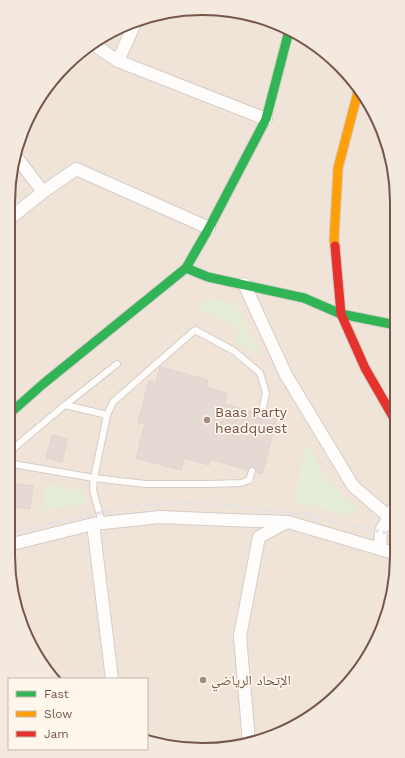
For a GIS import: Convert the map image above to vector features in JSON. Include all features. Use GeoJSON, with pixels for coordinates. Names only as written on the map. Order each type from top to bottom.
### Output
{"type":"FeatureCollection","features":[{"type":"Feature","properties":{"kind":"street"},"geometry":{"type":"LineString","coordinates":[[118,61],[133,28]]}},
{"type":"Feature","properties":{"kind":"street"},"geometry":{"type":"LineString","coordinates":[[15,408],[186,268],[209,228],[266,119],[288,36]]}},
{"type":"Feature","properties":{"kind":"street"},"geometry":{"type":"LineString","coordinates":[[98,47],[118,61],[266,119]]}},
{"type":"Feature","properties":{"kind":"street"},"geometry":{"type":"LineString","coordinates":[[357,96],[338,168],[334,240],[341,314],[365,368],[390,412]]}},
{"type":"Feature","properties":{"kind":"street"},"geometry":{"type":"LineString","coordinates":[[20,161],[43,192]]}},
{"type":"Feature","properties":{"kind":"street"},"geometry":{"type":"LineString","coordinates":[[15,214],[43,192],[76,169],[209,228]]}},
{"type":"Feature","properties":{"kind":"street"},"geometry":{"type":"LineString","coordinates":[[186,268],[208,277],[304,298],[341,314],[390,324]]}},
{"type":"Feature","properties":{"kind":"street"},"geometry":{"type":"LineString","coordinates":[[244,284],[286,375],[353,486],[389,517],[381,531],[380,549]]}},
{"type":"Feature","properties":{"kind":"street"},"geometry":{"type":"LineString","coordinates":[[15,543],[97,524],[160,517],[288,522],[390,552]]}},
{"type":"Feature","properties":{"kind":"street"},"geometry":{"type":"LineString","coordinates":[[249,737],[240,636],[259,537],[288,522]]}},
{"type":"Feature","properties":{"kind":"street"},"geometry":{"type":"LineString","coordinates":[[97,524],[112,678]]}},
{"type":"Feature","properties":{"kind":"lane"},"geometry":{"type":"LineString","coordinates":[[97,524],[93,490],[94,478],[107,415],[113,402],[195,330],[234,351],[260,373],[266,393],[261,414]]}},
{"type":"Feature","properties":{"kind":"lane"},"geometry":{"type":"LineString","coordinates":[[15,447],[64,405],[117,364]]}},
{"type":"Feature","properties":{"kind":"lane"},"geometry":{"type":"LineString","coordinates":[[64,405],[107,415]]}},
{"type":"Feature","properties":{"kind":"lane"},"geometry":{"type":"LineString","coordinates":[[15,464],[94,478],[145,484],[242,483],[249,480],[252,471]]}},
{"type":"Feature","properties":{"kind":"shaded area"},"geometry":{"type":"Polygon","coordinates":[[[190,15],[215,15],[251,21],[285,34],[317,54],[335,70],[358,98],[371,120],[380,142],[384,154],[390,190],[390,568],[384,604],[371,638],[351,670],[335,688],[317,704],[296,718],[274,729],[251,737],[215,743],[190,743],[148,735],[148,678],[61,678],[40,649],[29,627],[21,604],[15,568],[15,190],[21,154],[34,120],[54,88],[70,70],[88,54],[120,34],[142,25],[154,21],[190,15]]]}},
{"type":"Feature","properties":{"kind":"green space"},"geometry":{"type":"Polygon","coordinates":[[[208,298],[236,304],[262,356],[236,341],[239,328],[197,308],[208,298]]]}},
{"type":"Feature","properties":{"kind":"green space"},"geometry":{"type":"Polygon","coordinates":[[[306,442],[325,477],[356,508],[355,516],[294,502],[306,442]]]}},
{"type":"Feature","properties":{"kind":"green space"},"geometry":{"type":"Polygon","coordinates":[[[46,483],[83,491],[87,503],[43,511],[46,483]]]}},
{"type":"Feature","properties":{"kind":"building","name":"Baas Party headquest"},"geometry":{"type":"Polygon","coordinates":[[[160,367],[208,380],[206,387],[227,393],[224,404],[257,413],[257,417],[260,419],[263,419],[265,416],[277,419],[262,474],[256,472],[256,468],[253,467],[249,467],[248,470],[210,459],[209,465],[184,458],[181,470],[136,458],[145,424],[138,422],[149,381],[156,382],[160,367]]]}},
{"type":"Feature","properties":{"kind":"building"},"geometry":{"type":"Polygon","coordinates":[[[52,435],[67,439],[62,462],[46,458],[52,435]]]}},
{"type":"Feature","properties":{"kind":"building"},"geometry":{"type":"Polygon","coordinates":[[[15,484],[33,486],[30,509],[15,507],[15,484]]]}},
{"type":"Feature","properties":{"kind":"railway"},"geometry":{"type":"LineString","coordinates":[[15,531],[99,513],[144,505],[191,503],[243,507],[305,515],[390,534]]}},
{"type":"Feature","properties":{"kind":"traffic: fast"},"geometry":{"type":"LineString","coordinates":[[15,409],[43,384],[186,268],[209,228],[266,119],[288,36]]}},
{"type":"Feature","properties":{"kind":"traffic: fast"},"geometry":{"type":"LineString","coordinates":[[186,268],[208,277],[304,298],[341,314],[390,324]]}},
{"type":"Feature","properties":{"kind":"traffic: slow"},"geometry":{"type":"LineString","coordinates":[[335,246],[334,240],[338,168],[357,96]]}},
{"type":"Feature","properties":{"kind":"traffic: jam"},"geometry":{"type":"LineString","coordinates":[[335,246],[341,314],[365,368],[390,412]]}},
{"type":"Feature","properties":{"kind":"place","name":"Baas Party headquest"},"geometry":{"type":"Point","coordinates":[207,420]}},
{"type":"Feature","properties":{"kind":"place","name":"الإتحاد الرياضي"},"geometry":{"type":"Point","coordinates":[203,680]}}]}
